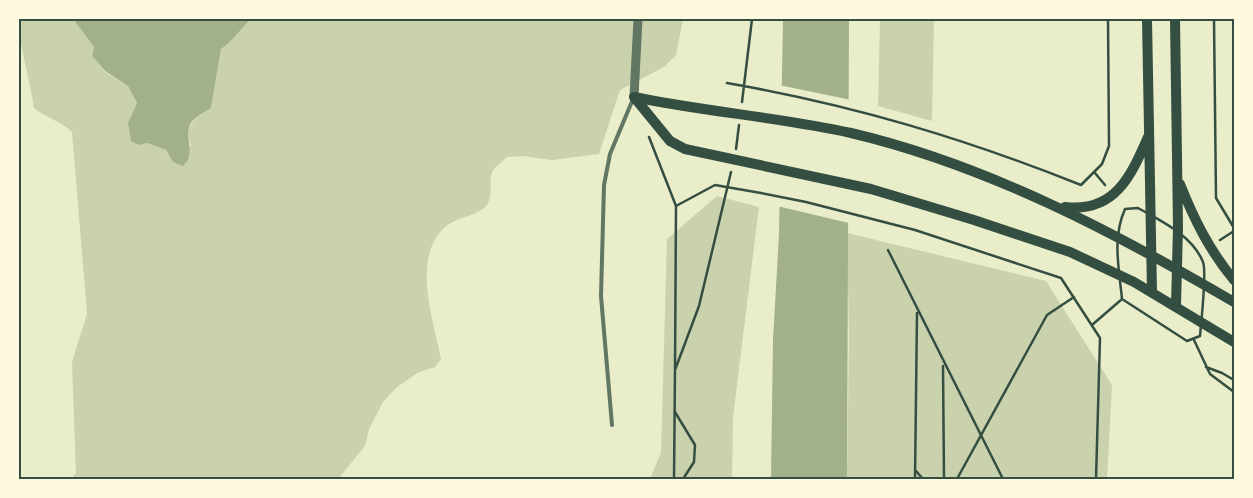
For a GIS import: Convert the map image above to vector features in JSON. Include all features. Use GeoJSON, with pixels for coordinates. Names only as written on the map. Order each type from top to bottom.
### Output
{"type":"FeatureCollection","features":[{"type":"Feature","properties":{"kind":"main road"},"geometry":{"type":"LineString","coordinates":[[1147,19],[1152,292]]}},
{"type":"Feature","properties":{"kind":"main road"},"geometry":{"type":"LineString","coordinates":[[1176,19],[1178,270],[1176,306]]}},
{"type":"Feature","properties":{"kind":"main road"},"geometry":{"type":"LineString","coordinates":[[634,97],[687,108],[722,112],[850,134],[890,144],[990,179],[1054,206],[1152,255],[1234,302]]}},
{"type":"Feature","properties":{"kind":"main road"},"geometry":{"type":"LineString","coordinates":[[634,97],[670,141],[685,150],[840,182],[974,220],[1070,252],[1114,271],[1234,342]]}},
{"type":"Feature","properties":{"kind":"main road"},"geometry":{"type":"LineString","coordinates":[[1054,206],[1079,209],[1108,200],[1128,177],[1150,134]]}},
{"type":"Feature","properties":{"kind":"main road"},"geometry":{"type":"LineString","coordinates":[[1177,177],[1198,227],[1209,247],[1234,280]]}},
{"type":"Feature","properties":{"kind":"street"},"geometry":{"type":"LineString","coordinates":[[634,97],[638,19]]}},
{"type":"Feature","properties":{"kind":"lane"},"geometry":{"type":"LineString","coordinates":[[612,425],[601,296],[604,185],[610,154],[634,97]]}},
{"type":"Feature","properties":{"kind":"path"},"geometry":{"type":"LineString","coordinates":[[741,111],[752,19]]}},
{"type":"Feature","properties":{"kind":"path"},"geometry":{"type":"LineString","coordinates":[[727,83],[821,100],[878,115],[999,153],[1081,185],[1095,173],[1109,146],[1108,19]]}},
{"type":"Feature","properties":{"kind":"path"},"geometry":{"type":"LineString","coordinates":[[1214,19],[1216,198],[1234,228]]}},
{"type":"Feature","properties":{"kind":"path"},"geometry":{"type":"LineString","coordinates":[[735,156],[740,120]]}},
{"type":"Feature","properties":{"kind":"path"},"geometry":{"type":"LineString","coordinates":[[648,133],[676,206],[674,479]]}},
{"type":"Feature","properties":{"kind":"path"},"geometry":{"type":"LineString","coordinates":[[675,370],[704,290],[733,164]]}},
{"type":"Feature","properties":{"kind":"path"},"geometry":{"type":"LineString","coordinates":[[676,206],[715,185],[806,202],[964,246],[1061,278],[1100,338],[1096,479]]}},
{"type":"Feature","properties":{"kind":"path"},"geometry":{"type":"LineString","coordinates":[[888,250],[943,365],[1002,479]]}},
{"type":"Feature","properties":{"kind":"path"},"geometry":{"type":"LineString","coordinates":[[957,479],[1047,315],[1074,297]]}},
{"type":"Feature","properties":{"kind":"path"},"geometry":{"type":"LineString","coordinates":[[1092,325],[1122,299]]}},
{"type":"Feature","properties":{"kind":"path"},"geometry":{"type":"LineString","coordinates":[[915,479],[917,311]]}},
{"type":"Feature","properties":{"kind":"path"},"geometry":{"type":"LineString","coordinates":[[1194,339],[1204,367],[1210,374],[1234,392]]}},
{"type":"Feature","properties":{"kind":"path"},"geometry":{"type":"LineString","coordinates":[[943,365],[944,479]]}},
{"type":"Feature","properties":{"kind":"path"},"geometry":{"type":"LineString","coordinates":[[1204,367],[1222,373],[1234,380]]}},
{"type":"Feature","properties":{"kind":"path"},"geometry":{"type":"LineString","coordinates":[[675,411],[695,445],[694,462],[683,479]]}},
{"type":"Feature","properties":{"kind":"path"},"geometry":{"type":"LineString","coordinates":[[915,471],[923,479]]}},
{"type":"Feature","properties":{"kind":"shaded area"},"geometry":{"type":"Polygon","coordinates":[[[19,19],[73,19],[94,47],[92,56],[105,72],[128,86],[137,103],[128,123],[139,145],[147,143],[166,150],[168,155],[191,146],[189,132],[192,123],[211,108],[221,49],[251,19],[683,19],[676,55],[664,67],[620,90],[599,154],[552,160],[523,156],[507,157],[491,174],[490,199],[485,207],[476,213],[448,224],[434,241],[427,273],[428,291],[441,359],[435,367],[419,372],[397,387],[383,402],[369,429],[365,446],[338,479],[71,479],[76,473],[72,362],[87,314],[72,132],[34,108],[19,30],[19,19]]]}},
{"type":"Feature","properties":{"kind":"shaded area"},"geometry":{"type":"Polygon","coordinates":[[[73,19],[251,19],[221,49],[211,108],[191,123],[188,134],[189,156],[183,166],[173,162],[166,150],[147,143],[139,145],[131,141],[128,123],[137,103],[128,86],[105,71],[92,56],[94,47],[73,19]]]}},
{"type":"Feature","properties":{"kind":"shaded area"},"geometry":{"type":"Polygon","coordinates":[[[783,19],[849,19],[847,479],[771,479],[773,340],[779,234],[783,19]]]}},
{"type":"Feature","properties":{"kind":"shaded area"},"geometry":{"type":"Polygon","coordinates":[[[880,19],[934,19],[932,121],[878,106],[880,19]]]}},
{"type":"Feature","properties":{"kind":"shaded area"},"geometry":{"type":"Polygon","coordinates":[[[717,196],[759,207],[733,417],[732,479],[650,479],[661,452],[667,239],[717,196]]]}},
{"type":"Feature","properties":{"kind":"shaded area"},"geometry":{"type":"Polygon","coordinates":[[[847,233],[1046,281],[1112,385],[1107,479],[847,479],[849,337],[847,233]]]}},
{"type":"Feature","properties":{"kind":"pier"},"geometry":{"type":"Polygon","coordinates":[[[779,85],[851,100],[849,223],[777,206],[779,85]]]}}]}
